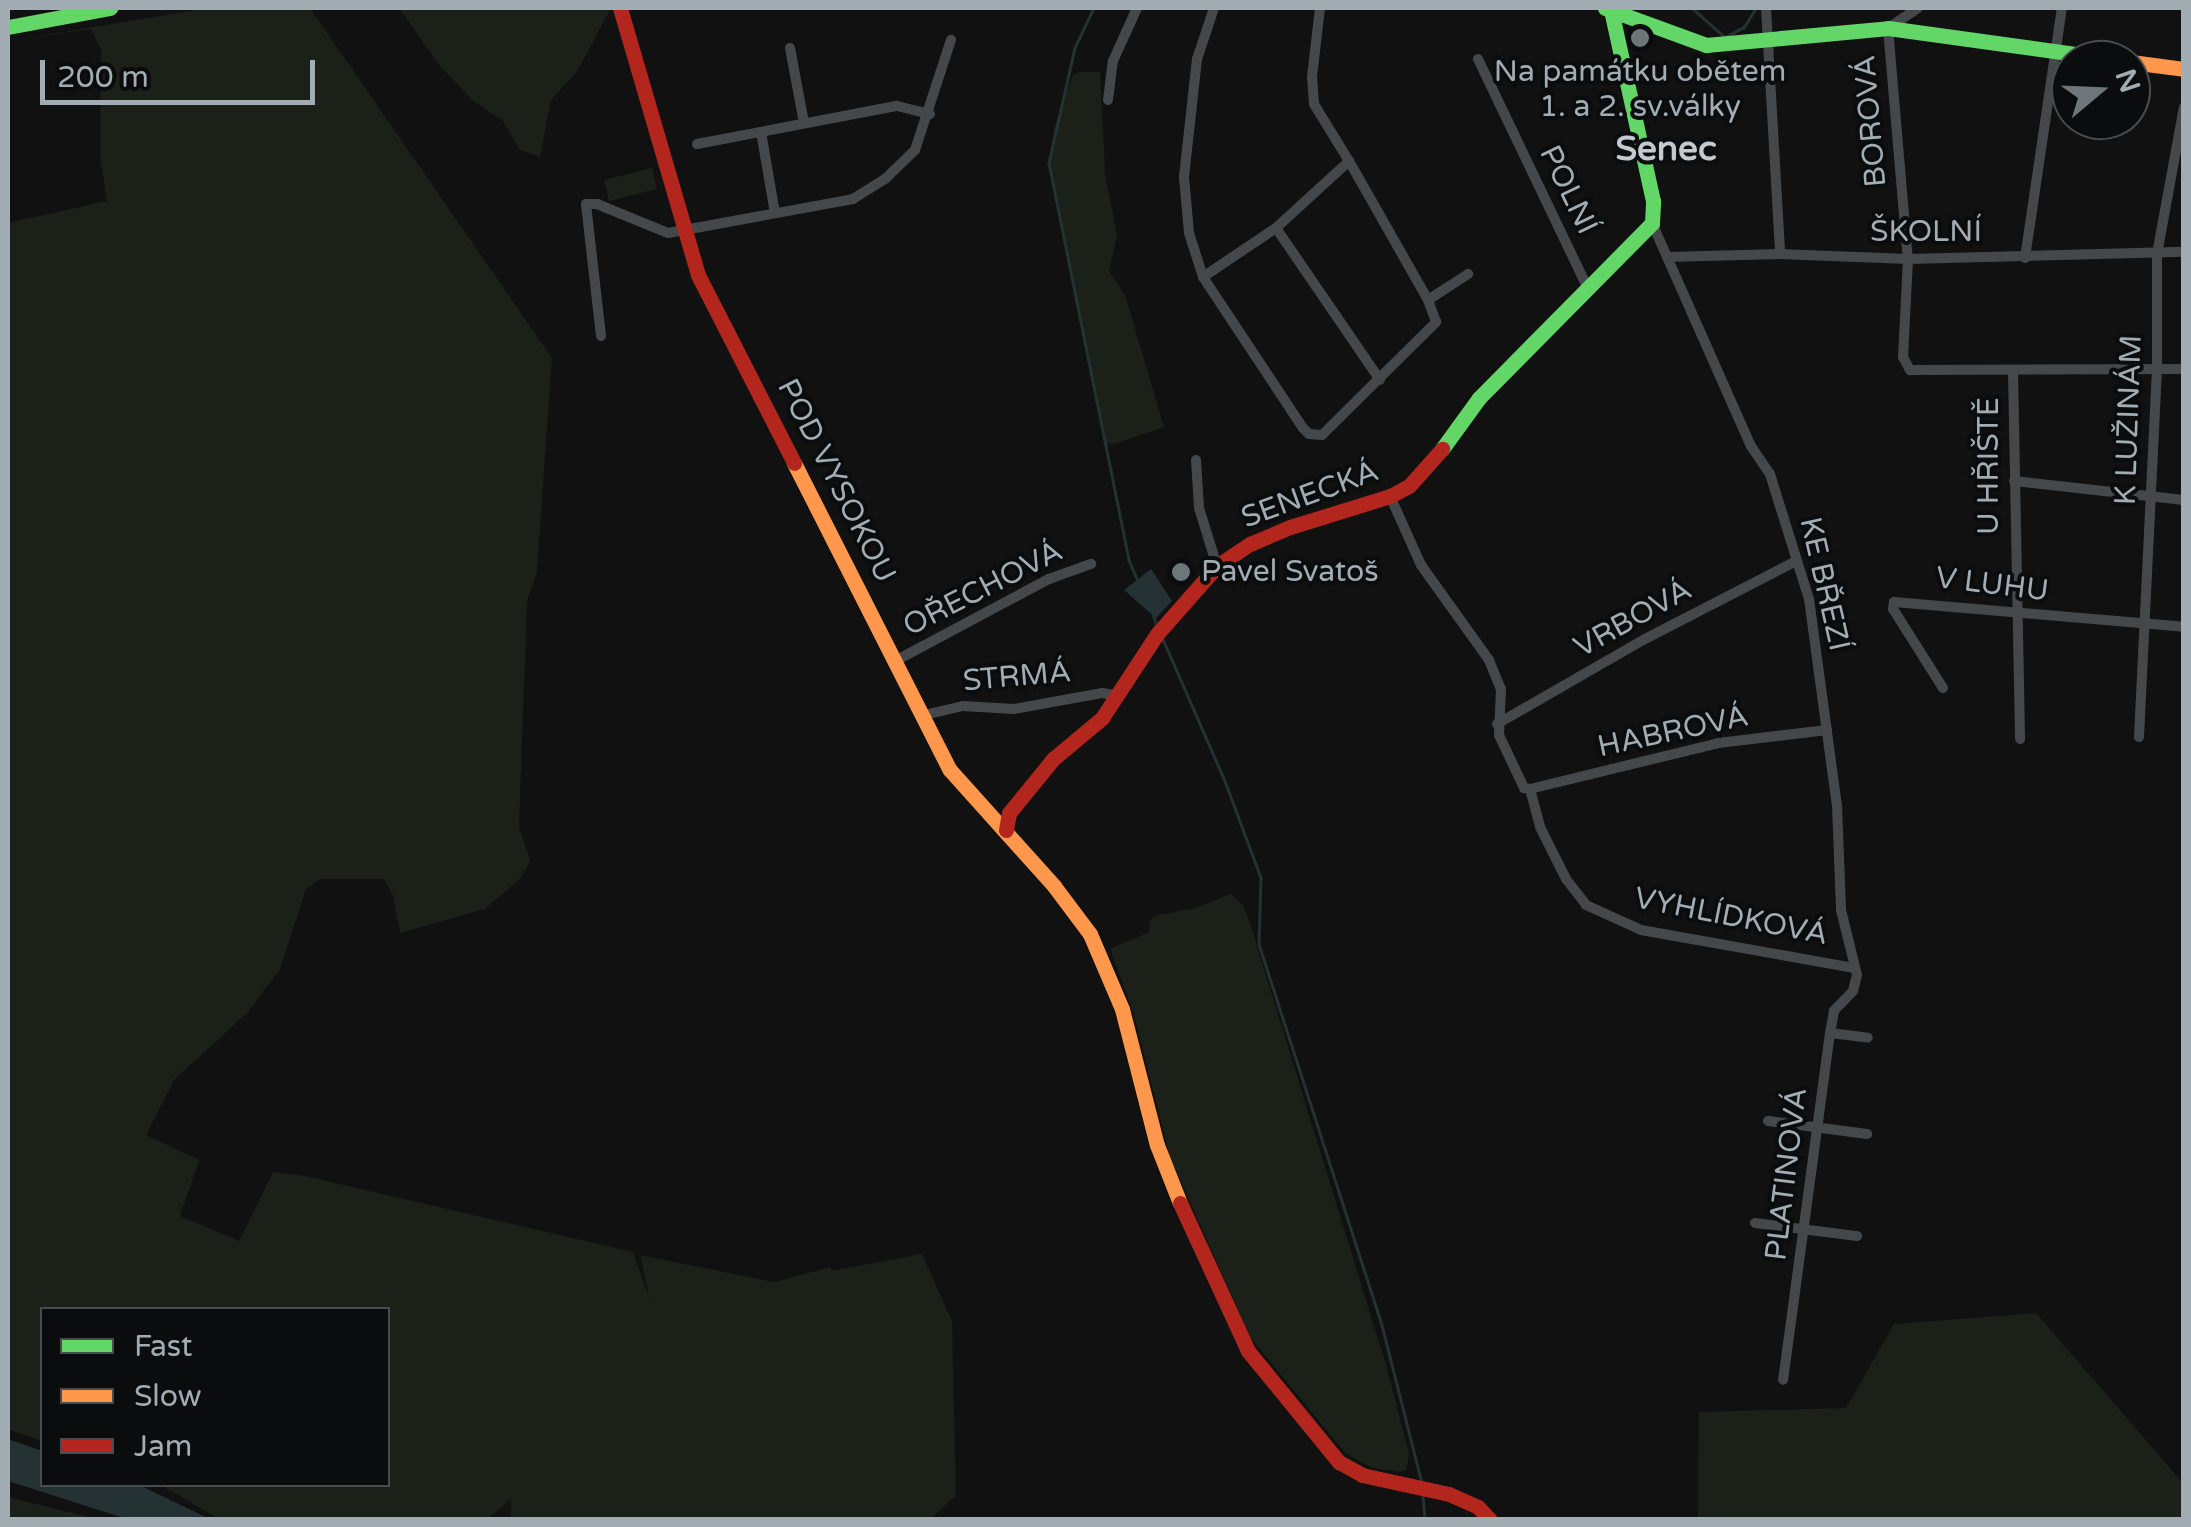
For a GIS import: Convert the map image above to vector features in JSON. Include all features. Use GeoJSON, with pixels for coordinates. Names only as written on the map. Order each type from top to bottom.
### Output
{"type":"FeatureCollection","features":[{"type":"Feature","properties":{"kind":"street"},"geometry":{"type":"LineString","coordinates":[[8,27],[110,8]]}},
{"type":"Feature","properties":{"kind":"street","name":"POD VYSOKOU"},"geometry":{"type":"LineString","coordinates":[[620,8],[698,275],[950,770],[1006,830],[1090,934],[1122,1009],[1157,1145],[1184,1216],[1248,1352],[1339,1462],[1362,1476],[1449,1494],[1478,1508],[1490,1520]]}},
{"type":"Feature","properties":{"kind":"street"},"geometry":{"type":"LineString","coordinates":[[1108,100],[1113,61],[1138,8]]}},
{"type":"Feature","properties":{"kind":"street"},"geometry":{"type":"LineString","coordinates":[[1214,8],[1198,59],[1184,177],[1188,232],[1203,278],[1309,434],[1322,435],[1434,328],[1436,316],[1314,104],[1312,76],[1320,8]]}},
{"type":"Feature","properties":{"kind":"street"},"geometry":{"type":"LineString","coordinates":[[1766,8],[1780,254]]}},
{"type":"Feature","properties":{"kind":"street"},"geometry":{"type":"LineString","coordinates":[[1888,28],[1918,8]]}},
{"type":"Feature","properties":{"kind":"street"},"geometry":{"type":"LineString","coordinates":[[2057,40],[2062,8]]}},
{"type":"Feature","properties":{"kind":"street"},"geometry":{"type":"LineString","coordinates":[[1608,9],[1692,43],[1888,28],[2051,50]]}},
{"type":"Feature","properties":{"kind":"street"},"geometry":{"type":"LineString","coordinates":[[1608,9],[1652,201],[1652,223]]}},
{"type":"Feature","properties":{"kind":"street","name":"BOROVÁ"},"geometry":{"type":"LineString","coordinates":[[1888,28],[1908,259],[1903,357],[1910,370],[2013,371]]}},
{"type":"Feature","properties":{"kind":"street"},"geometry":{"type":"LineString","coordinates":[[601,336],[585,206],[592,202],[668,233],[865,194],[915,150],[952,40]]}},
{"type":"Feature","properties":{"kind":"street"},"geometry":{"type":"LineString","coordinates":[[790,48],[804,123]]}},
{"type":"Feature","properties":{"kind":"street","name":"POLNÍ"},"geometry":{"type":"LineString","coordinates":[[1478,59],[1588,289]]}},
{"type":"Feature","properties":{"kind":"street"},"geometry":{"type":"LineString","coordinates":[[2151,65],[2184,69]]}},
{"type":"Feature","properties":{"kind":"street"},"geometry":{"type":"LineString","coordinates":[[2025,258],[2051,79]]}},
{"type":"Feature","properties":{"kind":"street"},"geometry":{"type":"LineString","coordinates":[[697,144],[898,106],[930,114]]}},
{"type":"Feature","properties":{"kind":"street","name":"K LUŽINÁM"},"geometry":{"type":"LineString","coordinates":[[2138,737],[2158,369],[2157,254],[2184,108]]}},
{"type":"Feature","properties":{"kind":"street"},"geometry":{"type":"LineString","coordinates":[[761,132],[776,213]]}},
{"type":"Feature","properties":{"kind":"street"},"geometry":{"type":"LineString","coordinates":[[1203,278],[1276,228],[1350,161]]}},
{"type":"Feature","properties":{"kind":"street","name":"KE BŘEZÍ"},"geometry":{"type":"LineString","coordinates":[[1652,223],[1751,446],[1770,474],[1812,617],[1837,805],[1841,910],[1856,982]]}},
{"type":"Feature","properties":{"kind":"street","name":"SENECKÁ"},"geometry":{"type":"LineString","coordinates":[[1006,830],[1009,813],[1053,760],[1102,718],[1157,634],[1217,566],[1250,544],[1290,527],[1390,496],[1431,464],[1480,398],[1652,223]]}},
{"type":"Feature","properties":{"kind":"street"},"geometry":{"type":"LineString","coordinates":[[1276,228],[1380,380]]}},
{"type":"Feature","properties":{"kind":"street","name":"ŠKOLNÍ"},"geometry":{"type":"LineString","coordinates":[[1667,257],[1780,254],[2025,258],[2184,252]]}},
{"type":"Feature","properties":{"kind":"street"},"geometry":{"type":"LineString","coordinates":[[1428,300],[1468,274]]}},
{"type":"Feature","properties":{"kind":"street"},"geometry":{"type":"LineString","coordinates":[[2013,371],[2184,369]]}},
{"type":"Feature","properties":{"kind":"street","name":"U HŘIŠTĚ"},"geometry":{"type":"LineString","coordinates":[[2013,371],[2016,610],[2021,623],[2020,738]]}},
{"type":"Feature","properties":{"kind":"street"},"geometry":{"type":"LineString","coordinates":[[1196,460],[1198,508],[1217,566]]}},
{"type":"Feature","properties":{"kind":"street"},"geometry":{"type":"LineString","coordinates":[[2014,482],[2184,500]]}},
{"type":"Feature","properties":{"kind":"street","name":"VYHLÍDKOVÁ"},"geometry":{"type":"LineString","coordinates":[[1390,496],[1420,565],[1489,660],[1501,689],[1496,724],[1524,788],[1530,789],[1540,827],[1566,880],[1586,905],[1641,930],[1855,968]]}},
{"type":"Feature","properties":{"kind":"street","name":"VRBOVÁ"},"geometry":{"type":"LineString","coordinates":[[1496,724],[1645,639],[1796,560]]}},
{"type":"Feature","properties":{"kind":"street","name":"OŘECHOVÁ"},"geometry":{"type":"LineString","coordinates":[[897,660],[1048,579],[1092,564]]}},
{"type":"Feature","properties":{"kind":"street","name":"V LUHU"},"geometry":{"type":"LineString","coordinates":[[1944,688],[1893,609],[1894,602],[2184,628]]}},
{"type":"Feature","properties":{"kind":"street","name":"STRMÁ"},"geometry":{"type":"LineString","coordinates":[[924,715],[963,706],[1014,709],[1102,692],[1115,695]]}},
{"type":"Feature","properties":{"kind":"street","name":"HABROVÁ"},"geometry":{"type":"LineString","coordinates":[[1530,789],[1718,743],[1827,730]]}},
{"type":"Feature","properties":{"kind":"street","name":"PLATINOVÁ"},"geometry":{"type":"LineString","coordinates":[[1783,1380],[1834,1011],[1856,982]]}},
{"type":"Feature","properties":{"kind":"street"},"geometry":{"type":"LineString","coordinates":[[1830,1034],[1868,1038]]}},
{"type":"Feature","properties":{"kind":"street"},"geometry":{"type":"LineString","coordinates":[[1768,1121],[1866,1134]]}},
{"type":"Feature","properties":{"kind":"street"},"geometry":{"type":"LineString","coordinates":[[1754,1223],[1856,1236]]}},
{"type":"Feature","properties":{"kind":"shaded area"},"geometry":{"type":"Polygon","coordinates":[[[209,8],[310,8],[552,358],[537,571],[527,601],[519,825],[530,861],[521,878],[485,909],[400,933],[393,896],[384,879],[320,879],[306,889],[280,969],[247,1013],[174,1080],[146,1135],[199,1160],[180,1216],[239,1241],[273,1172],[305,1176],[633,1252],[650,1300],[640,1255],[774,1282],[831,1267],[831,1271],[922,1254],[952,1321],[956,1496],[930,1519],[511,1520],[511,1499],[487,1519],[221,1520],[164,1487],[390,1487],[390,1307],[40,1307],[40,1440],[8,1429],[8,223],[107,201],[100,157],[101,49],[91,29],[8,41],[209,8]]]}},
{"type":"Feature","properties":{"kind":"shaded area"},"geometry":{"type":"Polygon","coordinates":[[[399,8],[611,8],[578,70],[551,100],[540,157],[520,150],[503,121],[472,100],[440,66],[399,8]]]}},
{"type":"Feature","properties":{"kind":"shaded area"},"geometry":{"type":"Polygon","coordinates":[[[1100,72],[1105,173],[1117,235],[1109,271],[1125,295],[1164,427],[1114,444],[1105,443],[1049,161],[1054,128],[1073,75],[1100,72]]]}},
{"type":"Feature","properties":{"kind":"shaded area"},"geometry":{"type":"Polygon","coordinates":[[[652,168],[657,189],[609,201],[604,180],[652,168]]]}},
{"type":"Feature","properties":{"kind":"shaded area"},"geometry":{"type":"Polygon","coordinates":[[[1151,569],[1172,601],[1156,618],[1124,590],[1151,569]]]}},
{"type":"Feature","properties":{"kind":"shaded area"},"geometry":{"type":"Polygon","coordinates":[[[1231,894],[1243,906],[1249,920],[1386,1365],[1409,1454],[1406,1470],[1400,1472],[1373,1468],[1346,1454],[1250,1337],[1170,1157],[1134,1015],[1110,949],[1149,932],[1150,920],[1157,915],[1192,909],[1231,894]]]}},
{"type":"Feature","properties":{"kind":"shaded area"},"geometry":{"type":"Polygon","coordinates":[[[2036,1313],[2183,1483],[2183,1519],[1698,1519],[1699,1412],[1846,1408],[1894,1324],[2036,1313]]]}},
{"type":"Feature","properties":{"kind":"shaded area"},"geometry":{"type":"Polygon","coordinates":[[[8,1439],[40,1450],[40,1487],[143,1487],[210,1519],[127,1519],[8,1481],[8,1439]]]}},
{"type":"Feature","properties":{"kind":"shaded area"},"geometry":{"type":"Polygon","coordinates":[[[8,1497],[96,1519],[8,1519],[8,1497]]]}},
{"type":"Feature","properties":{"kind":"waterway"},"geometry":{"type":"LineString","coordinates":[[1094,8],[1075,48],[1049,163],[1129,560],[1137,579]]}},
{"type":"Feature","properties":{"kind":"waterway"},"geometry":{"type":"LineString","coordinates":[[1692,8],[1725,37],[1744,27],[1756,8]]}},
{"type":"Feature","properties":{"kind":"waterway"},"geometry":{"type":"LineString","coordinates":[[1153,614],[1156,623]]}},
{"type":"Feature","properties":{"kind":"waterway"},"geometry":{"type":"LineString","coordinates":[[1163,639],[1225,781],[1261,878],[1259,944],[1382,1325],[1422,1483]]}},
{"type":"Feature","properties":{"kind":"waterway"},"geometry":{"type":"LineString","coordinates":[[1423,1496],[1425,1520]]}},
{"type":"Feature","properties":{"kind":"traffic: fast"},"geometry":{"type":"LineString","coordinates":[[8,27],[110,8]]}},
{"type":"Feature","properties":{"kind":"traffic: fast"},"geometry":{"type":"LineString","coordinates":[[1605,8],[1706,45],[1888,28],[2051,50]]}},
{"type":"Feature","properties":{"kind":"traffic: fast"},"geometry":{"type":"LineString","coordinates":[[1442,449],[1479,398],[1652,223],[1653,201],[1611,10]]}},
{"type":"Feature","properties":{"kind":"traffic: slow"},"geometry":{"type":"LineString","coordinates":[[2151,65],[2184,69]]}},
{"type":"Feature","properties":{"kind":"traffic: slow"},"geometry":{"type":"LineString","coordinates":[[794,463],[950,770],[1054,886],[1090,934],[1122,1009],[1157,1145],[1180,1203]]}},
{"type":"Feature","properties":{"kind":"traffic: jam"},"geometry":{"type":"LineString","coordinates":[[620,8],[698,275],[794,463]]}},
{"type":"Feature","properties":{"kind":"traffic: jam"},"geometry":{"type":"LineString","coordinates":[[1006,830],[1009,813],[1053,759],[1102,718],[1157,634],[1217,566],[1250,544],[1290,527],[1390,496],[1409,486],[1442,449]]}},
{"type":"Feature","properties":{"kind":"traffic: jam"},"geometry":{"type":"LineString","coordinates":[[1180,1203],[1248,1351],[1339,1462],[1362,1475],[1449,1494],[1478,1507],[1490,1520]]}},
{"type":"Feature","properties":{"kind":"place","name":"Na památku obětem 1. a 2. sv.války"},"geometry":{"type":"Point","coordinates":[1640,38]}},
{"type":"Feature","properties":{"kind":"place","name":"Pavel Svatoš"},"geometry":{"type":"Point","coordinates":[1181,572]}},
{"type":"Feature","properties":{"kind":"district","name":"Senec"},"geometry":{"type":"Point","coordinates":[1666,149]}}]}
